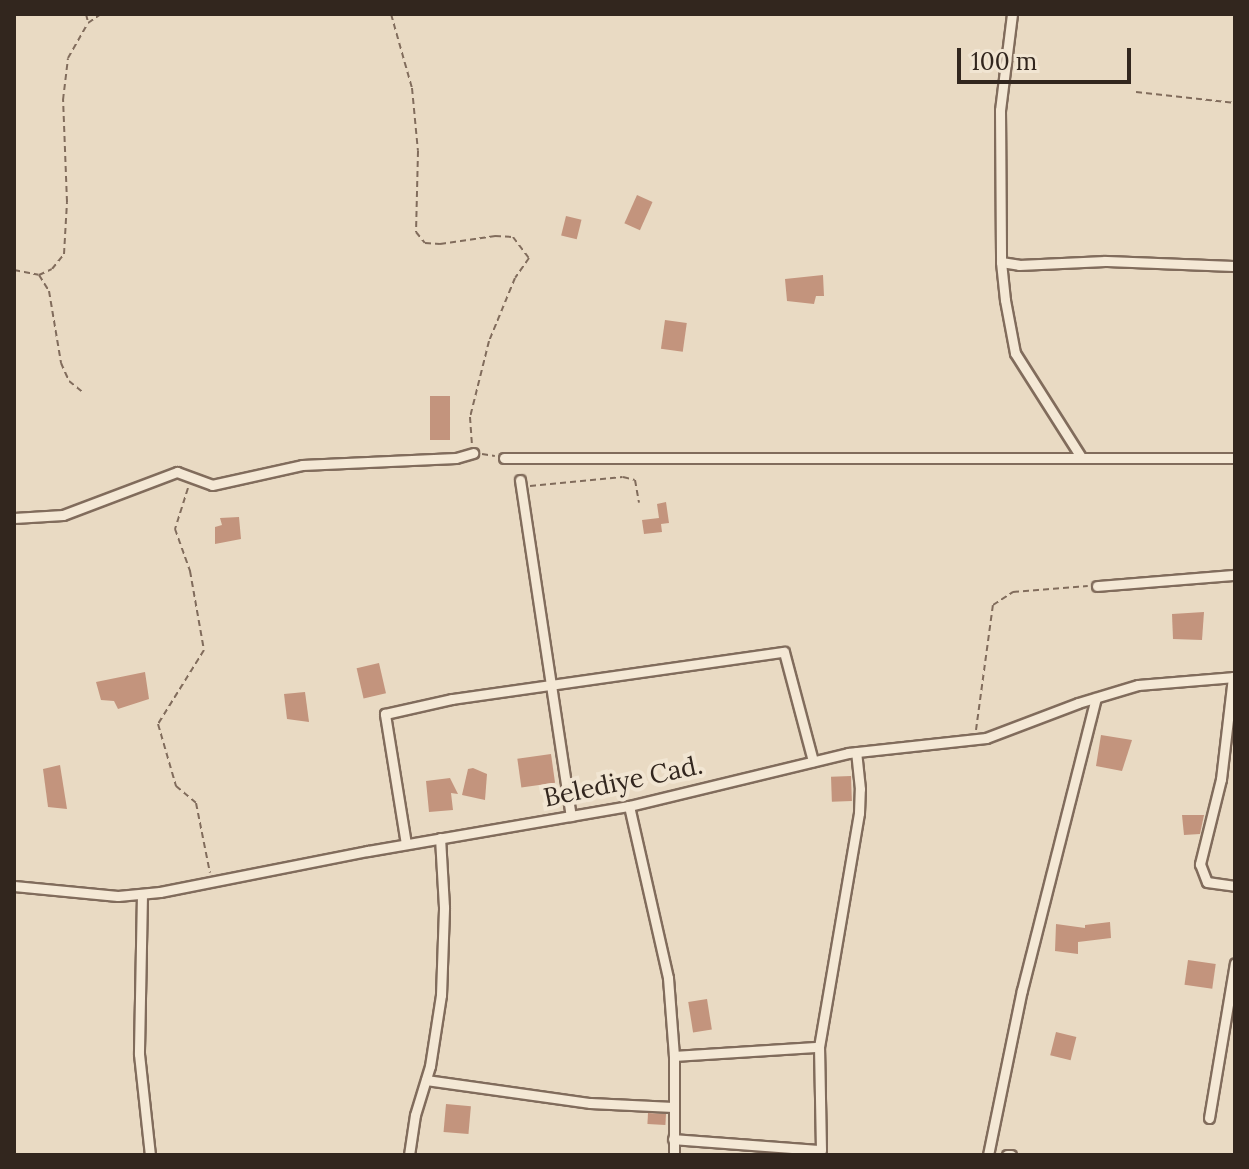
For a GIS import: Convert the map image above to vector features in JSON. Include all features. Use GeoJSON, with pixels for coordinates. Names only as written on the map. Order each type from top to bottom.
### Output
{"type":"FeatureCollection","features":[{"type":"Feature","properties":{"kind":"street"},"geometry":{"type":"LineString","coordinates":[[1012,14],[1000,110],[1001,262],[1015,353],[1081,457]]}},
{"type":"Feature","properties":{"kind":"street"},"geometry":{"type":"LineString","coordinates":[[1001,262],[1019,265],[1105,261],[1235,266]]}},
{"type":"Feature","properties":{"kind":"street"},"geometry":{"type":"LineString","coordinates":[[14,518],[63,515],[177,472],[212,485],[302,465],[456,458],[473,453]]}},
{"type":"Feature","properties":{"kind":"street"},"geometry":{"type":"LineString","coordinates":[[504,458],[1235,458]]}},
{"type":"Feature","properties":{"kind":"street"},"geometry":{"type":"LineString","coordinates":[[521,484],[571,816]]}},
{"type":"Feature","properties":{"kind":"street"},"geometry":{"type":"LineString","coordinates":[[1097,586],[1235,575]]}},
{"type":"Feature","properties":{"kind":"street"},"geometry":{"type":"LineString","coordinates":[[406,844],[385,714],[452,699],[784,652],[813,761]]}},
{"type":"Feature","properties":{"kind":"street"},"geometry":{"type":"LineString","coordinates":[[1234,677],[1221,779],[1200,864],[1207,882],[1235,886]]}},
{"type":"Feature","properties":{"kind":"street","name":"Belediye Cad."},"geometry":{"type":"LineString","coordinates":[[14,886],[118,896],[142,894],[629,806],[856,752],[975,739],[1023,727],[1138,685],[1234,677]]}},
{"type":"Feature","properties":{"kind":"street"},"geometry":{"type":"LineString","coordinates":[[988,1155],[1022,990],[1096,698]]}},
{"type":"Feature","properties":{"kind":"street"},"geometry":{"type":"LineString","coordinates":[[673,1139],[821,1150],[819,1047],[859,813],[856,752]]}},
{"type":"Feature","properties":{"kind":"street"},"geometry":{"type":"LineString","coordinates":[[629,806],[668,978],[674,1056],[674,1155]]}},
{"type":"Feature","properties":{"kind":"street"},"geometry":{"type":"LineString","coordinates":[[409,1155],[441,995],[444,907],[440,838]]}},
{"type":"Feature","properties":{"kind":"street"},"geometry":{"type":"LineString","coordinates":[[142,894],[139,1054],[150,1155]]}},
{"type":"Feature","properties":{"kind":"street"},"geometry":{"type":"LineString","coordinates":[[1209,1118],[1235,963]]}},
{"type":"Feature","properties":{"kind":"street"},"geometry":{"type":"LineString","coordinates":[[674,1056],[819,1047]]}},
{"type":"Feature","properties":{"kind":"street"},"geometry":{"type":"LineString","coordinates":[[426,1080],[590,1103],[673,1107]]}},
{"type":"Feature","properties":{"kind":"path"},"geometry":{"type":"LineString","coordinates":[[86,14],[88,23]]}},
{"type":"Feature","properties":{"kind":"path"},"geometry":{"type":"LineString","coordinates":[[14,270],[39,275],[52,269],[64,254],[67,202],[63,100],[68,58],[88,23],[101,14]]}},
{"type":"Feature","properties":{"kind":"path"},"geometry":{"type":"LineString","coordinates":[[391,14],[412,88],[418,151],[416,232],[425,243],[440,244],[495,236],[513,237],[529,258],[515,278],[489,341],[470,417],[473,453],[504,458]]}},
{"type":"Feature","properties":{"kind":"path"},"geometry":{"type":"LineString","coordinates":[[1136,92],[1235,103]]}},
{"type":"Feature","properties":{"kind":"path"},"geometry":{"type":"LineString","coordinates":[[39,275],[49,291],[61,363],[69,381],[84,393]]}},
{"type":"Feature","properties":{"kind":"path"},"geometry":{"type":"LineString","coordinates":[[191,477],[175,529],[190,571],[204,650],[158,724],[176,786],[196,803],[212,882]]}},
{"type":"Feature","properties":{"kind":"path"},"geometry":{"type":"LineString","coordinates":[[521,484],[623,477],[635,480],[639,503]]}},
{"type":"Feature","properties":{"kind":"path"},"geometry":{"type":"LineString","coordinates":[[975,739],[993,605],[1013,592],[1097,586]]}},
{"type":"Feature","properties":{"kind":"building"},"geometry":{"type":"Polygon","coordinates":[[[637,195],[653,202],[640,230],[624,223],[637,195]]]}},
{"type":"Feature","properties":{"kind":"building"},"geometry":{"type":"Polygon","coordinates":[[[566,216],[582,220],[577,239],[561,235],[566,216]]]}},
{"type":"Feature","properties":{"kind":"building"},"geometry":{"type":"Polygon","coordinates":[[[823,275],[824,296],[816,296],[814,304],[787,301],[785,279],[823,275]]]}},
{"type":"Feature","properties":{"kind":"building"},"geometry":{"type":"Polygon","coordinates":[[[665,320],[687,323],[683,352],[661,349],[665,320]]]}},
{"type":"Feature","properties":{"kind":"building"},"geometry":{"type":"Polygon","coordinates":[[[430,396],[450,396],[450,440],[430,440],[430,396]]]}},
{"type":"Feature","properties":{"kind":"building"},"geometry":{"type":"Polygon","coordinates":[[[666,502],[669,523],[661,524],[662,532],[644,534],[642,520],[659,518],[657,504],[666,502]]]}},
{"type":"Feature","properties":{"kind":"building"},"geometry":{"type":"Polygon","coordinates":[[[239,517],[241,539],[215,544],[215,527],[222,525],[220,518],[239,517]]]}},
{"type":"Feature","properties":{"kind":"building"},"geometry":{"type":"Polygon","coordinates":[[[1204,612],[1202,640],[1173,639],[1172,614],[1204,612]]]}},
{"type":"Feature","properties":{"kind":"building"},"geometry":{"type":"Polygon","coordinates":[[[379,663],[386,693],[364,698],[357,668],[379,663]]]}},
{"type":"Feature","properties":{"kind":"building"},"geometry":{"type":"Polygon","coordinates":[[[145,672],[149,699],[118,709],[114,701],[101,700],[96,682],[145,672]]]}},
{"type":"Feature","properties":{"kind":"building"},"geometry":{"type":"Polygon","coordinates":[[[305,692],[309,722],[287,719],[284,694],[305,692]]]}},
{"type":"Feature","properties":{"kind":"building"},"geometry":{"type":"Polygon","coordinates":[[[1101,735],[1132,740],[1122,771],[1096,766],[1101,735]]]}},
{"type":"Feature","properties":{"kind":"building"},"geometry":{"type":"Polygon","coordinates":[[[551,754],[555,783],[521,787],[517,759],[551,754]]]}},
{"type":"Feature","properties":{"kind":"building"},"geometry":{"type":"Polygon","coordinates":[[[60,765],[67,809],[48,807],[43,769],[60,765]]]}},
{"type":"Feature","properties":{"kind":"building"},"geometry":{"type":"Polygon","coordinates":[[[468,769],[487,774],[485,800],[462,795],[468,769]]]}},
{"type":"Feature","properties":{"kind":"building"},"geometry":{"type":"Polygon","coordinates":[[[851,776],[852,801],[832,802],[831,777],[851,776]]]}},
{"type":"Feature","properties":{"kind":"building"},"geometry":{"type":"Polygon","coordinates":[[[450,778],[458,794],[451,793],[453,810],[429,812],[426,781],[450,778]]]}},
{"type":"Feature","properties":{"kind":"building"},"geometry":{"type":"Polygon","coordinates":[[[1182,815],[1204,815],[1200,834],[1184,835],[1182,815]]]}},
{"type":"Feature","properties":{"kind":"building"},"geometry":{"type":"Polygon","coordinates":[[[1110,922],[1111,938],[1078,942],[1078,954],[1055,951],[1056,924],[1085,928],[1085,925],[1110,922]]]}},
{"type":"Feature","properties":{"kind":"building"},"geometry":{"type":"Polygon","coordinates":[[[1188,960],[1216,964],[1212,989],[1185,985],[1188,960]]]}},
{"type":"Feature","properties":{"kind":"building"},"geometry":{"type":"Polygon","coordinates":[[[707,999],[712,1030],[693,1033],[688,1002],[707,999]]]}},
{"type":"Feature","properties":{"kind":"building"},"geometry":{"type":"Polygon","coordinates":[[[1056,1032],[1076,1037],[1071,1060],[1050,1055],[1056,1032]]]}},
{"type":"Feature","properties":{"kind":"building"},"geometry":{"type":"Polygon","coordinates":[[[446,1104],[471,1106],[468,1134],[444,1132],[446,1104]]]}},
{"type":"Feature","properties":{"kind":"building"},"geometry":{"type":"Polygon","coordinates":[[[648,1113],[666,1114],[665,1125],[647,1124],[648,1113]]]}}]}
